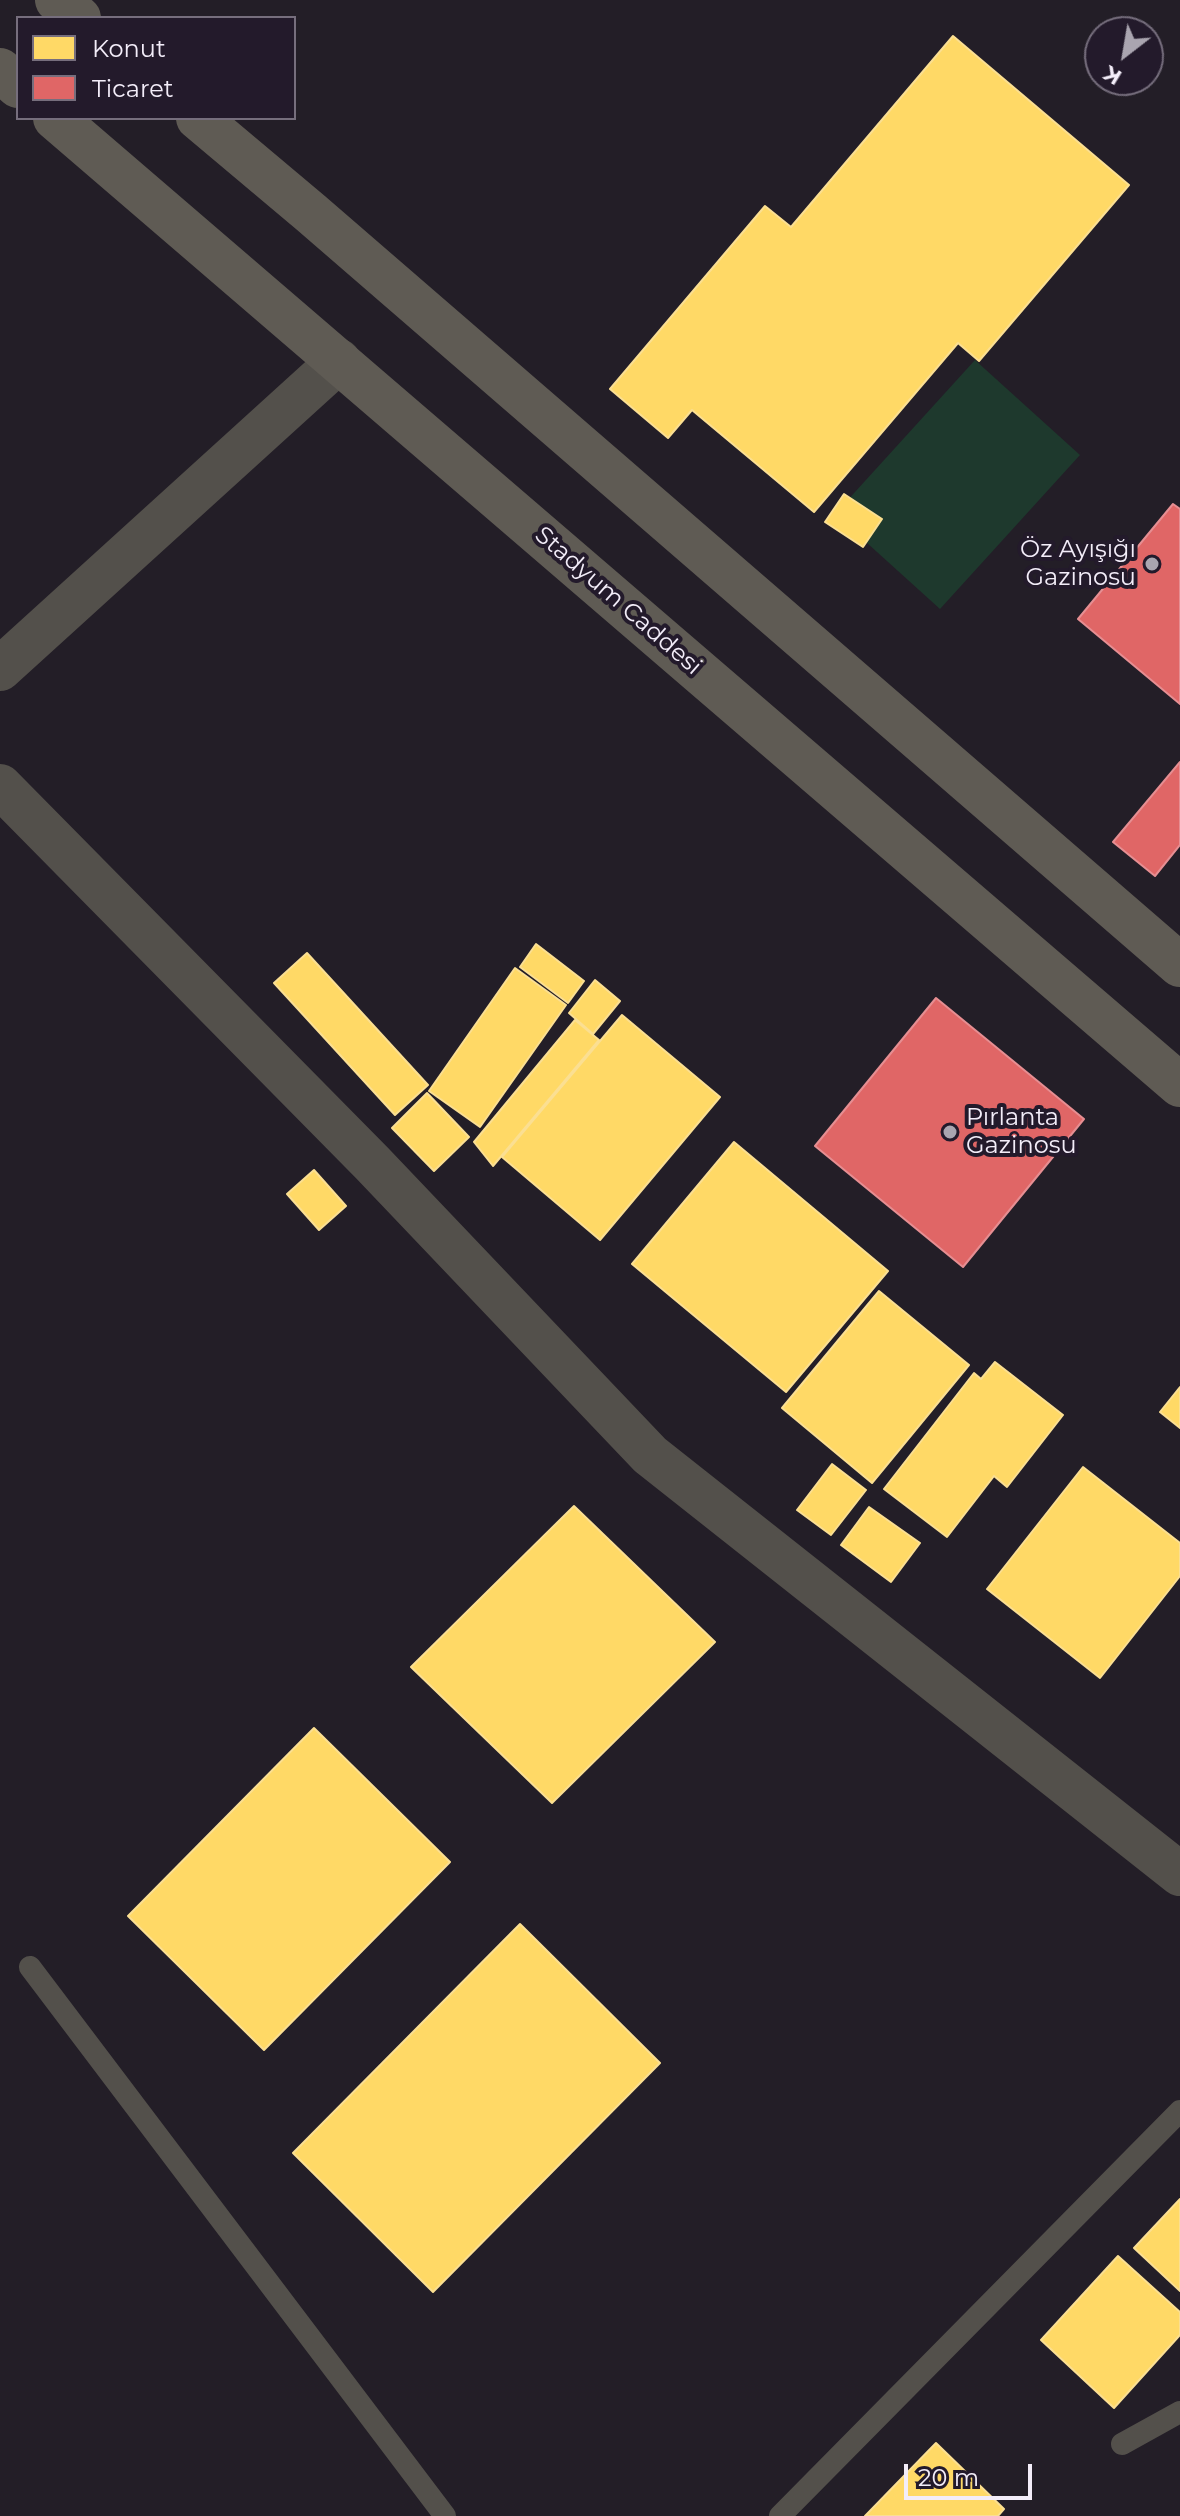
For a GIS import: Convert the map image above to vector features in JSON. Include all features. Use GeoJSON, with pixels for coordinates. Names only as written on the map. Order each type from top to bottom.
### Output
{"type":"FeatureCollection","features":[{"type":"Feature","properties":{"kind":"main road"},"geometry":{"type":"LineString","coordinates":[[57,0],[77,16]]}},
{"type":"Feature","properties":{"kind":"main road"},"geometry":{"type":"LineString","coordinates":[[0,70],[16,84]]}},
{"type":"Feature","properties":{"kind":"main road","name":"Stadyum Caddesi"},"geometry":{"type":"LineString","coordinates":[[57,120],[1180,1085]]}},
{"type":"Feature","properties":{"kind":"main road"},"geometry":{"type":"LineString","coordinates":[[200,120],[1180,965]]}},
{"type":"Feature","properties":{"kind":"street"},"geometry":{"type":"LineString","coordinates":[[0,669],[339,361]]}},
{"type":"Feature","properties":{"kind":"street"},"geometry":{"type":"LineString","coordinates":[[0,786],[372,1163],[650,1455],[1180,1874]]}},
{"type":"Feature","properties":{"kind":"lane"},"geometry":{"type":"LineString","coordinates":[[30,1967],[445,2516]]}},
{"type":"Feature","properties":{"kind":"lane"},"geometry":{"type":"LineString","coordinates":[[780,2516],[1180,2111]]}},
{"type":"Feature","properties":{"kind":"lane"},"geometry":{"type":"LineString","coordinates":[[1122,2444],[1180,2412]]}},
{"type":"Feature","properties":{"kind":"green space"},"geometry":{"type":"Polygon","coordinates":[[[975,360],[1080,455],[940,609],[835,514],[975,360]]]}},
{"type":"Feature","properties":{"kind":"building: Konut"},"geometry":{"type":"Polygon","coordinates":[[[953,36],[1129,185],[979,361],[958,343],[814,512],[692,410],[668,438],[610,389],[765,206],[791,227],[953,36]]]}},
{"type":"Feature","properties":{"kind":"building: Konut"},"geometry":{"type":"Polygon","coordinates":[[[844,494],[882,519],[863,547],[825,522],[844,494]]]}},
{"type":"Feature","properties":{"kind":"building: Konut"},"geometry":{"type":"Polygon","coordinates":[[[536,944],[584,981],[568,1003],[520,967],[536,944]]]}},
{"type":"Feature","properties":{"kind":"building: Konut"},"geometry":{"type":"Polygon","coordinates":[[[307,953],[428,1085],[395,1115],[274,983],[307,953]]]}},
{"type":"Feature","properties":{"kind":"building: Konut"},"geometry":{"type":"Polygon","coordinates":[[[515,968],[566,1005],[480,1127],[429,1091],[515,968]]]}},
{"type":"Feature","properties":{"kind":"building: Konut"},"geometry":{"type":"Polygon","coordinates":[[[595,980],[620,1001],[593,1034],[569,1013],[595,980]]]}},
{"type":"Feature","properties":{"kind":"building: Konut"},"geometry":{"type":"Polygon","coordinates":[[[622,1015],[720,1097],[600,1240],[502,1157],[622,1015]]]}},
{"type":"Feature","properties":{"kind":"building: Konut"},"geometry":{"type":"Polygon","coordinates":[[[575,1020],[599,1040],[493,1166],[474,1142],[575,1020]]]}},
{"type":"Feature","properties":{"kind":"building: Konut"},"geometry":{"type":"Polygon","coordinates":[[[427,1093],[469,1137],[434,1171],[392,1128],[427,1093]]]}},
{"type":"Feature","properties":{"kind":"building: Konut"},"geometry":{"type":"Polygon","coordinates":[[[734,1142],[888,1271],[786,1392],[632,1264],[734,1142]]]}},
{"type":"Feature","properties":{"kind":"building: Konut"},"geometry":{"type":"Polygon","coordinates":[[[314,1170],[346,1206],[319,1230],[287,1194],[314,1170]]]}},
{"type":"Feature","properties":{"kind":"building: Konut"},"geometry":{"type":"Polygon","coordinates":[[[879,1291],[969,1365],[872,1483],[782,1408],[879,1291]]]}},
{"type":"Feature","properties":{"kind":"building: Konut"},"geometry":{"type":"Polygon","coordinates":[[[995,1362],[1063,1415],[1007,1487],[994,1476],[947,1537],[884,1489],[974,1373],[981,1379],[995,1362]]]}},
{"type":"Feature","properties":{"kind":"building: Konut"},"geometry":{"type":"Polygon","coordinates":[[[1180,1387],[1180,1428],[1160,1412],[1180,1387]]]}},
{"type":"Feature","properties":{"kind":"building: Konut"},"geometry":{"type":"Polygon","coordinates":[[[832,1464],[866,1490],[831,1535],[797,1510],[832,1464]]]}},
{"type":"Feature","properties":{"kind":"building: Konut"},"geometry":{"type":"Polygon","coordinates":[[[1083,1467],[1180,1543],[1180,1576],[1100,1678],[987,1589],[1083,1467]]]}},
{"type":"Feature","properties":{"kind":"building: Konut"},"geometry":{"type":"Polygon","coordinates":[[[574,1506],[715,1642],[552,1803],[411,1667],[574,1506]]]}},
{"type":"Feature","properties":{"kind":"building: Konut"},"geometry":{"type":"Polygon","coordinates":[[[869,1507],[920,1543],[891,1582],[841,1545],[869,1507]]]}},
{"type":"Feature","properties":{"kind":"building: Konut"},"geometry":{"type":"Polygon","coordinates":[[[314,1728],[450,1862],[264,2050],[128,1916],[314,1728]]]}},
{"type":"Feature","properties":{"kind":"building: Konut"},"geometry":{"type":"Polygon","coordinates":[[[520,1924],[660,2063],[433,2292],[293,2153],[520,1924]]]}},
{"type":"Feature","properties":{"kind":"building: Konut"},"geometry":{"type":"Polygon","coordinates":[[[1180,2199],[1180,2291],[1134,2248],[1180,2199]]]}},
{"type":"Feature","properties":{"kind":"building: Konut"},"geometry":{"type":"Polygon","coordinates":[[[1118,2256],[1180,2312],[1180,2335],[1114,2408],[1041,2340],[1118,2256]]]}},
{"type":"Feature","properties":{"kind":"building: Konut"},"geometry":{"type":"Polygon","coordinates":[[[936,2443],[1004,2509],[998,2516],[865,2516],[936,2443]]]}},
{"type":"Feature","properties":{"kind":"building: Ticaret","name":"Öz Ayışığı Gazinosu"},"geometry":{"type":"Polygon","coordinates":[[[1173,504],[1180,509],[1180,704],[1078,619],[1173,504]]]}},
{"type":"Feature","properties":{"kind":"building: Ticaret"},"geometry":{"type":"Polygon","coordinates":[[[1180,762],[1180,845],[1155,876],[1113,842],[1180,762]]]}},
{"type":"Feature","properties":{"kind":"building: Ticaret","name":"Pırlanta Gazinosu"},"geometry":{"type":"Polygon","coordinates":[[[936,998],[1084,1119],[963,1267],[815,1146],[936,998]]]}},
{"type":"Feature","properties":{"kind":"place","name":"Öz Ayışığı Gazinosu"},"geometry":{"type":"Point","coordinates":[1152,564]}},
{"type":"Feature","properties":{"kind":"place","name":"Pırlanta Gazinosu"},"geometry":{"type":"Point","coordinates":[950,1132]}}]}
